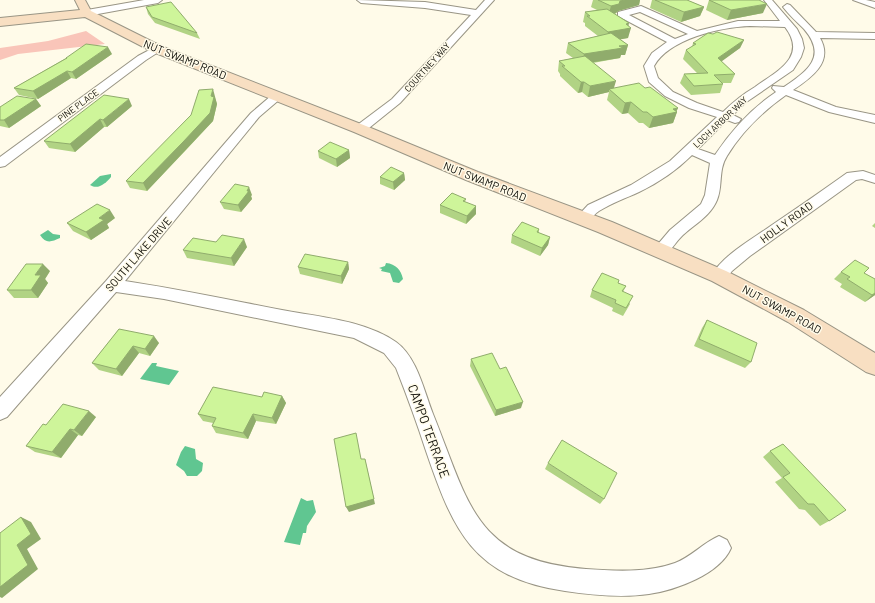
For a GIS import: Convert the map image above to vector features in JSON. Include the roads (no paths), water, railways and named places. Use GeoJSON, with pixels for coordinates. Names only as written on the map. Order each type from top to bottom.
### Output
{"type":"FeatureCollection","features":[{"type":"Feature","properties":{"kind":"main road"},"geometry":{"type":"LineString","coordinates":[[0,22],[84,6]]}},
{"type":"Feature","properties":{"kind":"main road","name":"NUT SWAMP ROAD"},"geometry":{"type":"LineString","coordinates":[[84,6],[122,33],[157,49],[472,176],[661,250],[691,265],[719,276],[796,316],[875,365]]}},
{"type":"Feature","properties":{"kind":"street"},"geometry":{"type":"LineString","coordinates":[[84,6],[158,0]]}},
{"type":"Feature","properties":{"kind":"street"},"geometry":{"type":"LineString","coordinates":[[361,0],[425,5],[476,13]]}},
{"type":"Feature","properties":{"kind":"street","name":"COURTNEY WAY"},"geometry":{"type":"LineString","coordinates":[[360,130],[396,101],[476,13],[490,0]]}},
{"type":"Feature","properties":{"kind":"street","name":"LOCH ARBOR WAY"},"geometry":{"type":"LineString","coordinates":[[582,219],[593,208],[651,180],[690,150],[741,101],[783,72],[796,61],[799,52],[798,39],[794,30],[787,24],[768,0]]}},
{"type":"Feature","properties":{"kind":"street","name":"LOCH ARBOR WAY"},"geometry":{"type":"LineString","coordinates":[[718,161],[748,124],[773,98],[801,79],[814,67],[820,57],[819,48],[814,35],[782,0]]}},
{"type":"Feature","properties":{"kind":"street"},"geometry":{"type":"LineString","coordinates":[[856,0],[875,5]]}},
{"type":"Feature","properties":{"kind":"street"},"geometry":{"type":"LineString","coordinates":[[674,42],[621,14],[641,9],[694,33]]}},
{"type":"Feature","properties":{"kind":"street"},"geometry":{"type":"LineString","coordinates":[[778,13],[793,13]]}},
{"type":"Feature","properties":{"kind":"street"},"geometry":{"type":"LineString","coordinates":[[748,124],[676,97],[662,88],[654,80],[650,69],[651,61],[656,54],[674,42],[694,33],[740,24],[787,24]]}},
{"type":"Feature","properties":{"kind":"street"},"geometry":{"type":"LineString","coordinates":[[814,35],[875,36]]}},
{"type":"Feature","properties":{"kind":"street","name":"PINE PLACE"},"geometry":{"type":"LineString","coordinates":[[0,163],[157,49]]}},
{"type":"Feature","properties":{"kind":"street"},"geometry":{"type":"LineString","coordinates":[[783,72],[801,79]]}},
{"type":"Feature","properties":{"kind":"street"},"geometry":{"type":"LineString","coordinates":[[765,83],[833,110],[875,118]]}},
{"type":"Feature","properties":{"kind":"street","name":"SOUTH LAKE DRIVE"},"geometry":{"type":"LineString","coordinates":[[0,411],[112,285],[255,115],[276,97]]}},
{"type":"Feature","properties":{"kind":"street"},"geometry":{"type":"LineString","coordinates":[[661,250],[675,234],[694,220],[707,205],[714,188],[718,161],[690,150]]}},
{"type":"Feature","properties":{"kind":"street","name":"HOLLY ROAD"},"geometry":{"type":"LineString","coordinates":[[719,276],[726,267],[744,252],[835,187],[857,175],[875,179]]}},
{"type":"Feature","properties":{"kind":"street","name":"CAMPO TERRACE"},"geometry":{"type":"LineString","coordinates":[[112,285],[164,293],[358,332],[390,348],[404,364],[453,495],[466,521],[489,548],[511,563],[532,573],[567,580],[613,583],[645,582],[674,576],[692,568],[719,548]]}}]}
